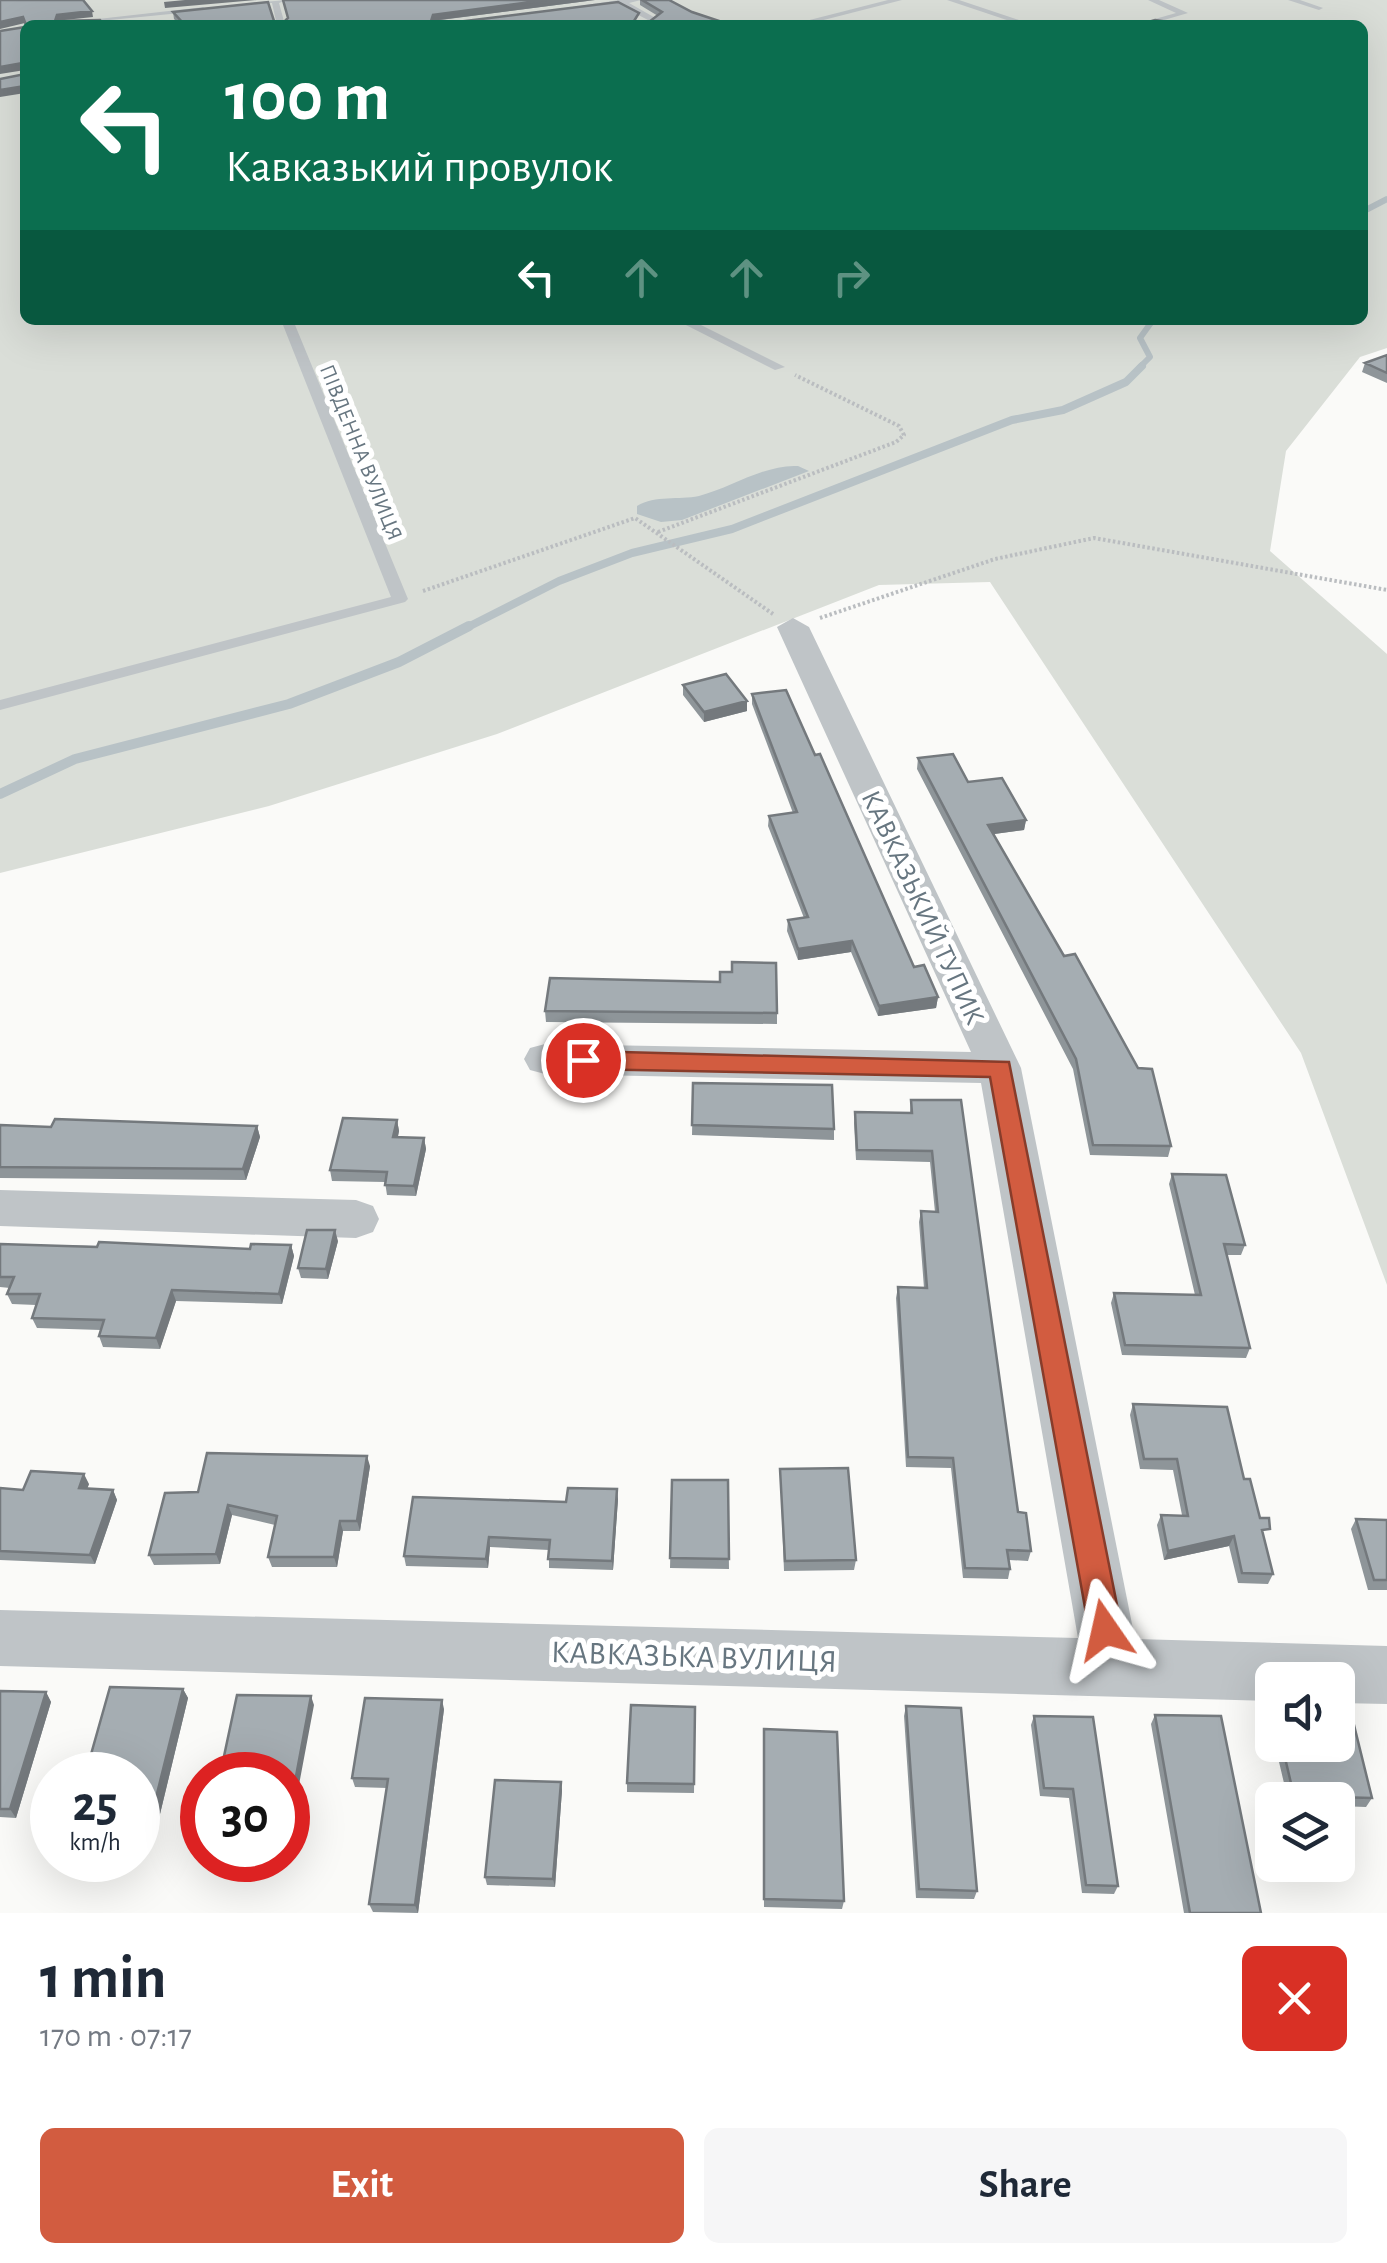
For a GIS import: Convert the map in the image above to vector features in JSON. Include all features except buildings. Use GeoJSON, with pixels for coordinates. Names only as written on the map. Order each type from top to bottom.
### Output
{"type":"FeatureCollection","features":[{"type":"Feature","properties":{"kind":"street","name":"КАВКАЗЬКИЙ ТУПИК"},"geometry":{"type":"LineString","coordinates":[[793,628],[1000,1068],[1112,1668]]}},
{"type":"Feature","properties":{"kind":"street"},"geometry":{"type":"LineString","coordinates":[[545,1059],[1000,1068]]}},
{"type":"Feature","properties":{"kind":"street"},"geometry":{"type":"LineString","coordinates":[[0,1208],[356,1219]]}},
{"type":"Feature","properties":{"kind":"street","name":"КАВКАЗЬКА ВУЛИЦЯ"},"geometry":{"type":"LineString","coordinates":[[0,1638],[1387,1675]]}},
{"type":"Feature","properties":{"kind":"lane"},"geometry":{"type":"LineString","coordinates":[[237,5],[283,0]]}},
{"type":"Feature","properties":{"kind":"lane"},"geometry":{"type":"LineString","coordinates":[[529,14],[636,0]]}},
{"type":"Feature","properties":{"kind":"lane"},"geometry":{"type":"LineString","coordinates":[[815,20],[898,0]]}},
{"type":"Feature","properties":{"kind":"lane"},"geometry":{"type":"LineString","coordinates":[[951,0],[1014,20]]}},
{"type":"Feature","properties":{"kind":"lane"},"geometry":{"type":"LineString","coordinates":[[1152,0],[1184,13],[1157,20]]}},
{"type":"Feature","properties":{"kind":"lane"},"geometry":{"type":"LineString","coordinates":[[1292,0],[1318,8]]}},
{"type":"Feature","properties":{"kind":"lane"},"geometry":{"type":"LineString","coordinates":[[620,2],[655,20]]}},
{"type":"Feature","properties":{"kind":"lane"},"geometry":{"type":"LineString","coordinates":[[109,20],[218,8]]}},
{"type":"Feature","properties":{"kind":"lane","name":"ПІВДЕННА ВУЛИЦЯ"},"geometry":{"type":"LineString","coordinates":[[288,325],[400,599]]}},
{"type":"Feature","properties":{"kind":"lane"},"geometry":{"type":"LineString","coordinates":[[692,325],[779,367]]}},
{"type":"Feature","properties":{"kind":"lane"},"geometry":{"type":"LineString","coordinates":[[0,705],[400,599]]}},
{"type":"Feature","properties":{"kind":"path"},"geometry":{"type":"LineString","coordinates":[[656,533],[896,442],[904,434],[899,426],[779,367]]}},
{"type":"Feature","properties":{"kind":"path"},"geometry":{"type":"LineString","coordinates":[[400,599],[635,518],[793,628],[995,559],[1094,538],[1387,590]]}},
{"type":"Feature","properties":{"kind":"shaded area"},"geometry":{"type":"Polygon","coordinates":[[[0,0],[1387,0],[1387,348],[1360,357],[1286,451],[1270,551],[1387,654],[1387,1285],[1301,1053],[990,582],[879,585],[497,734],[269,806],[0,873],[0,0]]]}},
{"type":"Feature","properties":{"kind":"shaded area"},"geometry":{"type":"Polygon","coordinates":[[[798,466],[809,471],[682,520],[661,522],[637,514],[637,506],[644,503],[699,496],[761,473],[798,466]]]}},
{"type":"Feature","properties":{"kind":"waterway"},"geometry":{"type":"LineString","coordinates":[[1368,209],[1387,199]]}},
{"type":"Feature","properties":{"kind":"waterway"},"geometry":{"type":"LineString","coordinates":[[1139,368],[1150,357],[1140,338],[1149,325]]}},
{"type":"Feature","properties":{"kind":"waterway"},"geometry":{"type":"LineString","coordinates":[[464,629],[559,581],[632,553],[732,529],[1012,420],[1063,410],[1126,382],[1142,366]]}},
{"type":"Feature","properties":{"kind":"waterway"},"geometry":{"type":"LineString","coordinates":[[0,794],[75,759],[289,704],[399,662],[469,626]]}},
{"type":"Feature","properties":{"kind":"route"},"geometry":{"type":"LineString","coordinates":[[583,1060],[1000,1068],[1105,1630]]}}]}
